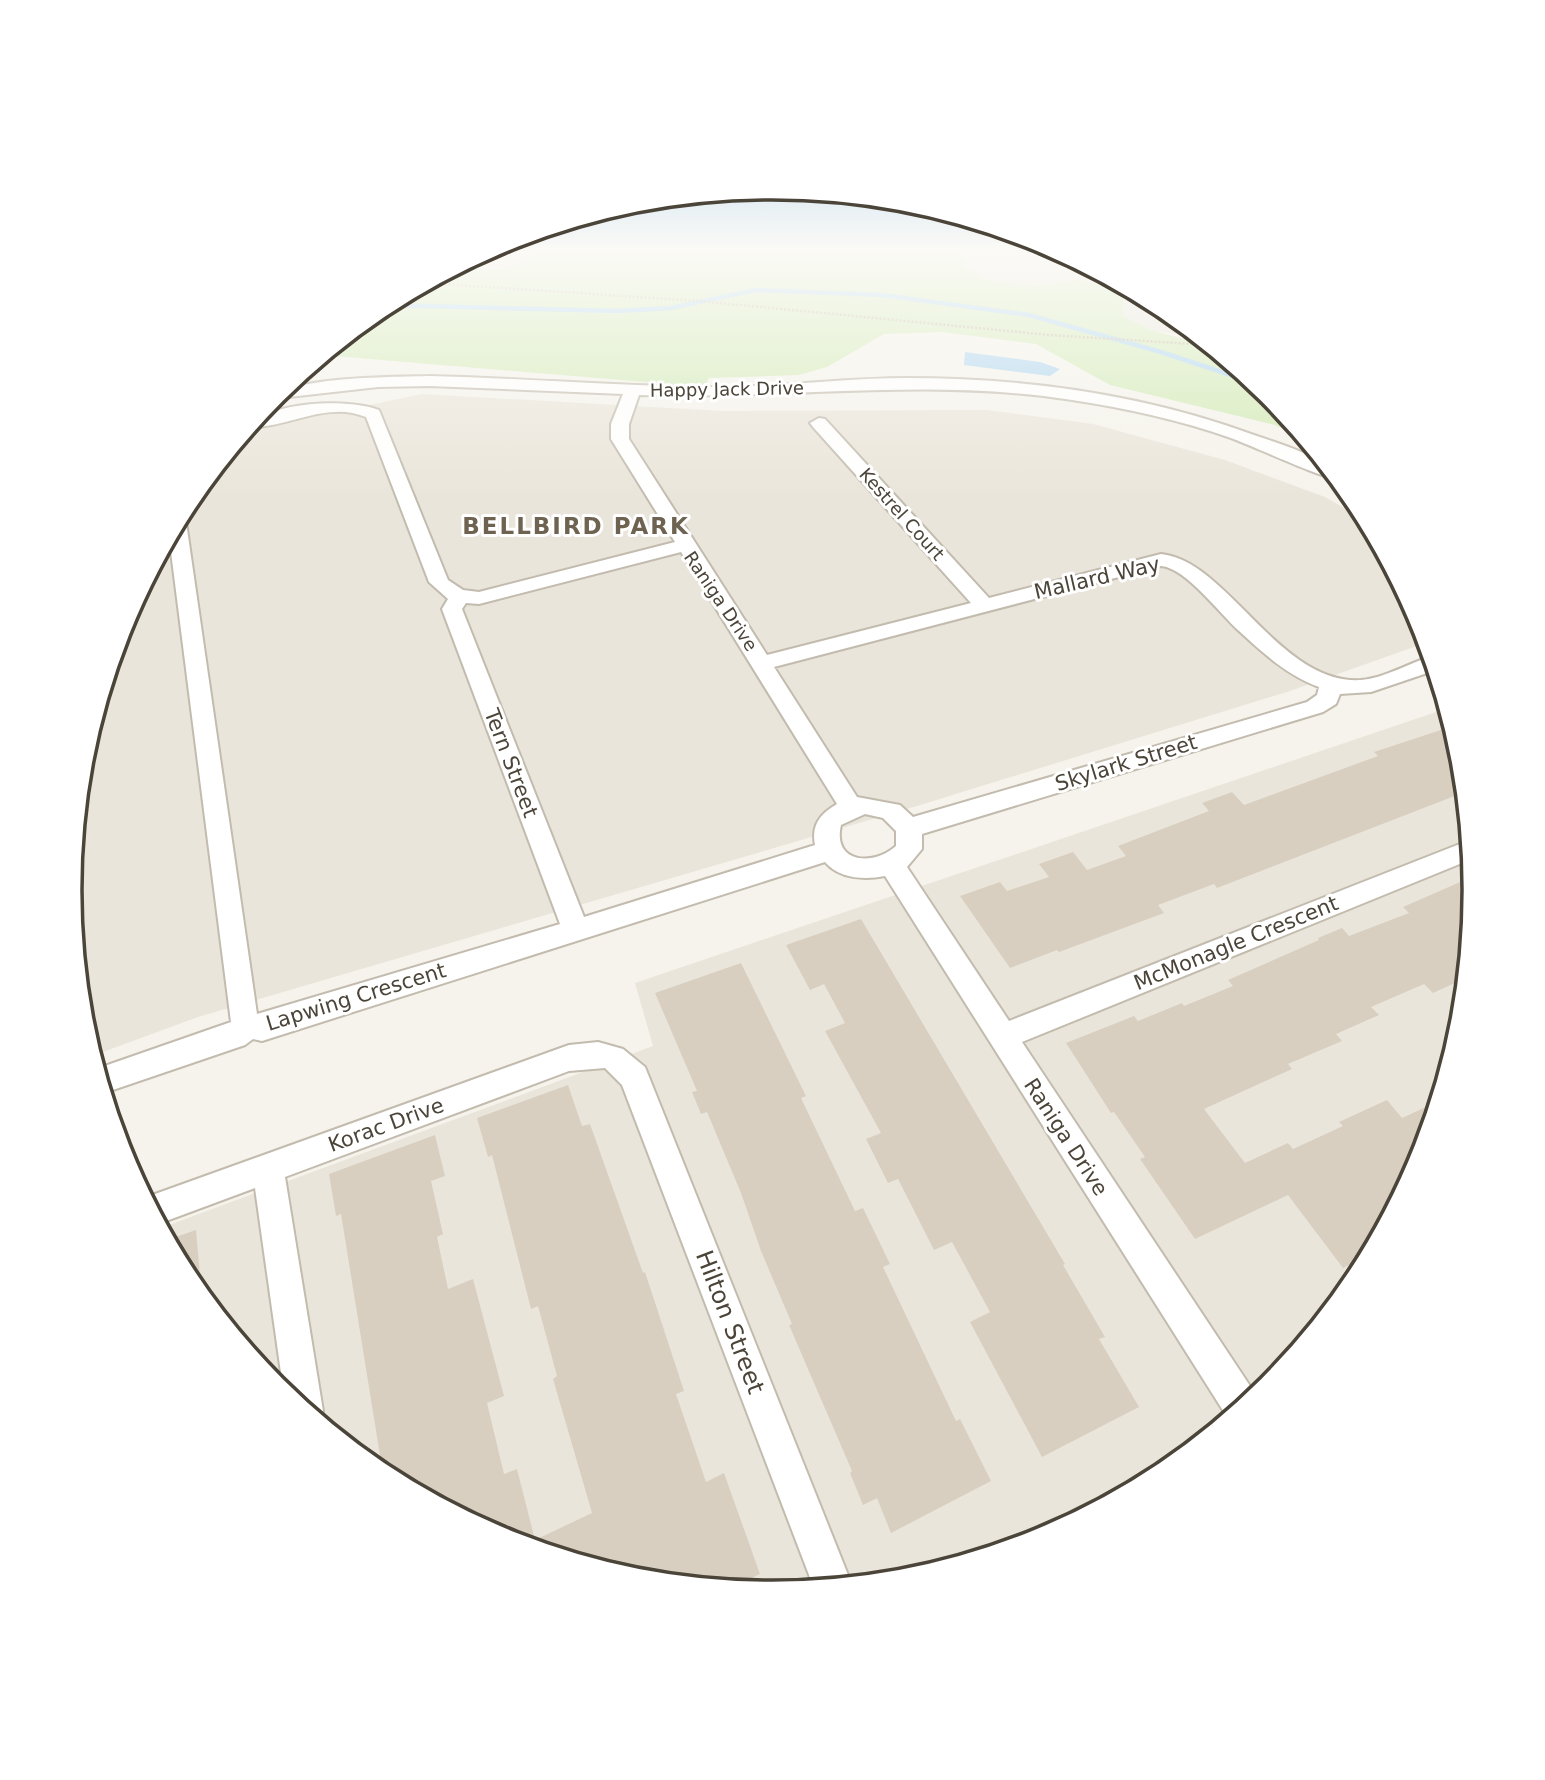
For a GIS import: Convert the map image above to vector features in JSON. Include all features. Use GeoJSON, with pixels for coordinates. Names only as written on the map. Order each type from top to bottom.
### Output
{"type":"FeatureCollection","features":[{"type":"Feature","properties":{"kind":"street","name":"Happy Jack Drive"},"geometry":{"type":"LineString","coordinates":[[294,392],[368,382],[435,379],[632,391],[725,393],[905,383],[962,384],[1043,391],[1106,401],[1220,429],[1317,467]]}},
{"type":"Feature","properties":{"kind":"street","name":"Raniga Drive"},"geometry":{"type":"LineString","coordinates":[[632,391],[620,424],[620,439],[684,545],[763,663],[851,807]]}},
{"type":"Feature","properties":{"kind":"street"},"geometry":{"type":"LineString","coordinates":[[268,420],[345,406],[366,409],[373,414],[439,582],[447,591],[460,597],[479,598],[684,545]]}},
{"type":"Feature","properties":{"kind":"street","name":"Kestrel Court"},"geometry":{"type":"LineString","coordinates":[[819,423],[984,605]]}},
{"type":"Feature","properties":{"kind":"street","name":"Lapwing Crescent"},"geometry":{"type":"LineString","coordinates":[[179,538],[242,1016],[248,1025],[262,1028],[829,850]]}},
{"type":"Feature","properties":{"kind":"street","name":"Mallard Way"},"geometry":{"type":"LineString","coordinates":[[763,663],[1150,561],[1172,561],[1187,569],[1299,671],[1330,685],[1362,687],[1425,666]]}},
{"type":"Feature","properties":{"kind":"street","name":"Tern Street"},"geometry":{"type":"LineString","coordinates":[[460,597],[452,609],[575,929]]}},
{"type":"Feature","properties":{"kind":"street","name":"Skylark Street"},"geometry":{"type":"LineString","coordinates":[[909,828],[1315,707],[1328,699],[1330,685]]}},
{"type":"Feature","properties":{"kind":"street"},"geometry":{"type":"LineString","coordinates":[[865,805],[891,811],[909,828],[909,849],[892,865],[878,869],[857,868],[838,860],[825,840],[830,820],[851,807],[865,805]]}},
{"type":"Feature","properties":{"kind":"street","name":"McMonagle Crescent"},"geometry":{"type":"LineString","coordinates":[[1000,1037],[1461,853]]}},
{"type":"Feature","properties":{"kind":"street","name":"Raniga Drive"},"geometry":{"type":"LineString","coordinates":[[892,865],[1000,1037],[1238,1400]]}},
{"type":"Feature","properties":{"kind":"street"},"geometry":{"type":"LineString","coordinates":[[109,1078],[234,1036],[248,1025]]}},
{"type":"Feature","properties":{"kind":"street","name":"Korac Drive"},"geometry":{"type":"LineString","coordinates":[[160,1208],[569,1058],[600,1053],[622,1061]]}},
{"type":"Feature","properties":{"kind":"street","name":"Hilton Street"},"geometry":{"type":"LineString","coordinates":[[622,1061],[634,1077],[829,1578]]}},
{"type":"Feature","properties":{"kind":"street"},"geometry":{"type":"LineString","coordinates":[[268,1169],[303,1396]]}},
{"type":"Feature","properties":{"kind":"path"},"geometry":{"type":"LineString","coordinates":[[1040,334],[1196,344]]}},
{"type":"Feature","properties":{"kind":"shaded area"},"geometry":{"type":"Polygon","coordinates":[[[422,394],[722,411],[987,410],[1093,424],[1225,460],[1325,497],[1348,510],[1392,585],[1418,646],[1290,691],[917,806],[198,1017],[102,1052],[88,980],[82,890],[88,800],[106,711],[119,668],[153,585],[199,507],[225,470],[261,428],[422,394]]]}},
{"type":"Feature","properties":{"kind":"shaded area"},"geometry":{"type":"Polygon","coordinates":[[[1439,711],[1457,800],[1461,845],[1463,890],[1457,980],[1439,1069],[1426,1112],[1392,1195],[1370,1235],[1320,1310],[1261,1378],[1228,1409],[1193,1438],[1118,1488],[1037,1528],[994,1544],[951,1557],[863,1574],[818,1579],[727,1579],[638,1567],[594,1557],[508,1528],[427,1488],[352,1438],[317,1409],[284,1378],[225,1310],[169,1225],[653,1046],[635,983],[1439,711]]]}},
{"type":"Feature","properties":{"kind":"green space"},"geometry":{"type":"Polygon","coordinates":[[[363,334],[884,334],[827,367],[799,375],[709,378],[704,387],[335,356],[363,334]]]}},
{"type":"Feature","properties":{"kind":"green space"},"geometry":{"type":"Polygon","coordinates":[[[958,334],[1166,334],[1191,341],[1228,371],[1287,431],[1275,425],[1110,385],[1036,344],[958,334]]]}},
{"type":"Feature","properties":{"kind":"water"},"geometry":{"type":"Polygon","coordinates":[[[965,352],[1040,362],[1060,369],[1050,376],[964,365],[965,352]]]}},
{"type":"Feature","properties":{"kind":"building"},"geometry":{"type":"Polygon","coordinates":[[[1443,729],[1456,795],[1217,888],[1214,884],[1158,905],[1164,913],[1010,968],[960,896],[1000,882],[1007,891],[1049,877],[1039,864],[1073,852],[1087,870],[1126,856],[1118,846],[1209,811],[1202,803],[1232,792],[1244,805],[1378,756],[1374,752],[1443,729]]]}},
{"type":"Feature","properties":{"kind":"building"},"geometry":{"type":"Polygon","coordinates":[[[1463,881],[1457,982],[1433,993],[1424,984],[1371,1007],[1379,1015],[1336,1034],[1342,1041],[1288,1064],[1292,1069],[1204,1109],[1245,1163],[1288,1143],[1293,1149],[1343,1126],[1339,1122],[1387,1100],[1402,1118],[1428,1106],[1392,1195],[1370,1235],[1352,1263],[1343,1268],[1288,1195],[1195,1239],[1140,1159],[1145,1157],[1114,1112],[1111,1113],[1066,1043],[1134,1016],[1138,1021],[1182,1003],[1184,1006],[1233,986],[1228,980],[1342,928],[1349,936],[1409,913],[1403,907],[1463,881]]]}},
{"type":"Feature","properties":{"kind":"building"},"geometry":{"type":"Polygon","coordinates":[[[861,919],[1065,1264],[1063,1265],[1105,1337],[1099,1339],[1139,1407],[1042,1457],[970,1322],[990,1312],[952,1242],[934,1250],[898,1179],[888,1183],[866,1139],[881,1133],[825,1031],[845,1023],[824,984],[810,990],[786,945],[861,919]]]}},
{"type":"Feature","properties":{"kind":"building"},"geometry":{"type":"Polygon","coordinates":[[[741,963],[806,1096],[801,1098],[855,1211],[863,1208],[890,1264],[883,1267],[956,1421],[960,1419],[991,1481],[891,1533],[877,1498],[863,1505],[850,1473],[852,1471],[789,1325],[792,1324],[761,1251],[741,1193],[707,1112],[701,1114],[692,1092],[697,1091],[655,993],[741,963]]]}},
{"type":"Feature","properties":{"kind":"building"},"geometry":{"type":"Polygon","coordinates":[[[568,1085],[582,1126],[590,1124],[643,1273],[645,1272],[684,1391],[676,1394],[706,1482],[724,1473],[760,1574],[749,1579],[682,1574],[594,1557],[537,1539],[592,1513],[553,1379],[557,1376],[538,1306],[531,1309],[492,1155],[488,1157],[477,1118],[568,1085]]]}},
{"type":"Feature","properties":{"kind":"building"},"geometry":{"type":"Polygon","coordinates":[[[435,1135],[445,1176],[431,1181],[443,1234],[437,1237],[448,1289],[473,1279],[504,1396],[487,1403],[504,1474],[517,1469],[534,1538],[467,1509],[427,1488],[380,1458],[341,1214],[336,1216],[329,1174],[435,1135]]]}},
{"type":"Feature","properties":{"kind":"building"},"geometry":{"type":"Polygon","coordinates":[[[196,1230],[200,1274],[199,1273],[176,1237],[196,1230]]]}},
{"type":"Feature","properties":{"kind":"waterway"},"geometry":{"type":"LineString","coordinates":[[1097,334],[1233,376]]}},
{"type":"Feature","properties":{"kind":"district","name":"BELLBIRD PARK"},"geometry":{"type":"Point","coordinates":[576,526]}}]}
